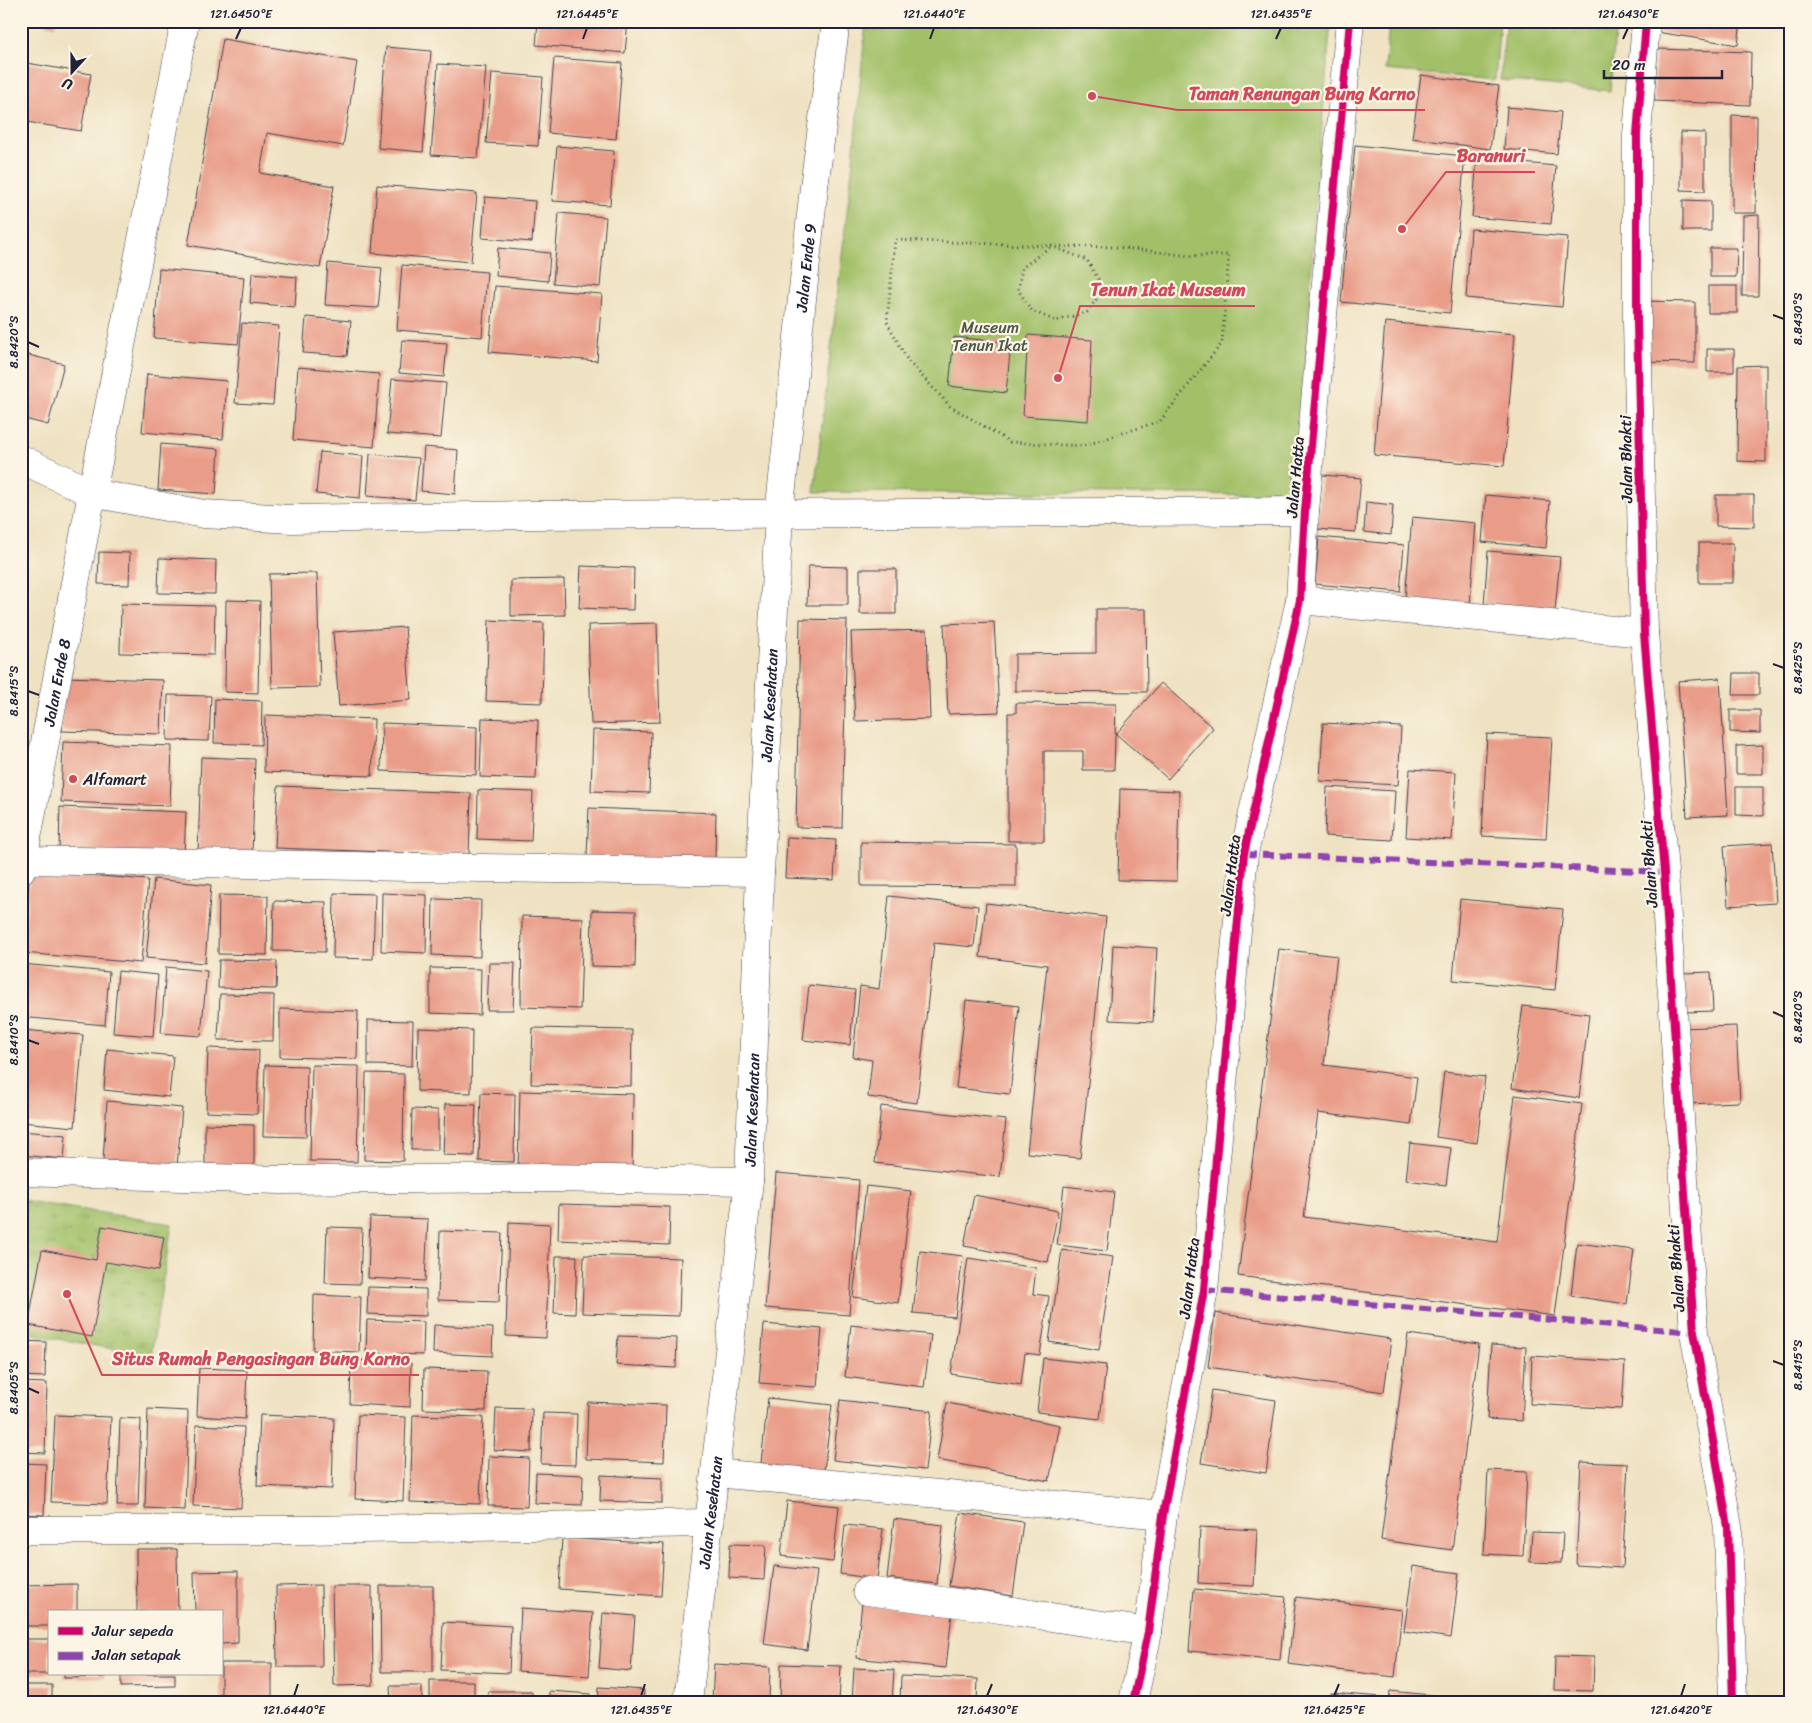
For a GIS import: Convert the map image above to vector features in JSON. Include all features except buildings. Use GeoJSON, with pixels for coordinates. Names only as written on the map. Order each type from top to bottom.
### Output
{"type":"FeatureCollection","features":[{"type":"Feature","properties":{"kind":"main road","name":"Jalan Ende 8"},"geometry":{"type":"LineString","coordinates":[[22,865],[25,830],[185,21]]}},
{"type":"Feature","properties":{"kind":"main road","name":"Jalan Ende 9"},"geometry":{"type":"LineString","coordinates":[[779,515],[813,196],[836,21]]}},
{"type":"Feature","properties":{"kind":"main road","name":"Jalan Hatta"},"geometry":{"type":"LineString","coordinates":[[1133,1702],[1148,1632],[1163,1515],[1204,1290],[1244,854],[1300,600],[1305,511],[1350,21]]}},
{"type":"Feature","properties":{"kind":"main road","name":"Jalan Bhakti"},"geometry":{"type":"LineString","coordinates":[[1646,21],[1637,135],[1637,322],[1644,633],[1664,872],[1694,1332],[1728,1527],[1733,1702]]}},
{"type":"Feature","properties":{"kind":"main road"},"geometry":{"type":"LineString","coordinates":[[21,459],[92,493],[204,514],[291,520],[533,515],[1305,511]]}},
{"type":"Feature","properties":{"kind":"main road","name":"Jalan Kesehatan"},"geometry":{"type":"LineString","coordinates":[[688,1702],[749,1180],[760,872],[779,515]]}},
{"type":"Feature","properties":{"kind":"main road"},"geometry":{"type":"LineString","coordinates":[[1300,600],[1644,633]]}},
{"type":"Feature","properties":{"kind":"main road"},"geometry":{"type":"LineString","coordinates":[[22,865],[396,866],[760,872]]}},
{"type":"Feature","properties":{"kind":"main road"},"geometry":{"type":"LineString","coordinates":[[21,1172],[280,1180],[532,1178],[749,1180]]}},
{"type":"Feature","properties":{"kind":"main road"},"geometry":{"type":"LineString","coordinates":[[715,1473],[1163,1515]]}},
{"type":"Feature","properties":{"kind":"main road"},"geometry":{"type":"LineString","coordinates":[[21,1530],[306,1530],[710,1523]]}},
{"type":"Feature","properties":{"kind":"main road"},"geometry":{"type":"LineString","coordinates":[[867,1591],[1148,1632]]}},
{"type":"Feature","properties":{"kind":"path"},"geometry":{"type":"LineString","coordinates":[[1052,246],[1022,268],[1018,290],[1032,311],[1056,321],[1087,312],[1104,288],[1087,260],[1052,246],[895,240],[887,322],[908,361],[950,406],[1010,442],[1083,446],[1160,421],[1222,344],[1229,255],[1190,256],[1116,247],[1052,246]]}},
{"type":"Feature","properties":{"kind":"green space","name":"Museum Tenun Ikat"},"geometry":{"type":"Polygon","coordinates":[[[866,21],[1331,21],[1315,205],[1298,495],[814,492],[852,170],[866,21]]]}},
{"type":"Feature","properties":{"kind":"green space"},"geometry":{"type":"Polygon","coordinates":[[[1389,21],[1500,21],[1495,80],[1385,70],[1389,21]]]}},
{"type":"Feature","properties":{"kind":"green space"},"geometry":{"type":"Polygon","coordinates":[[[1506,21],[1616,21],[1610,91],[1500,80],[1506,21]]]}},
{"type":"Feature","properties":{"kind":"green space"},"geometry":{"type":"Polygon","coordinates":[[[21,1200],[172,1224],[151,1356],[21,1332],[21,1200]]]}},
{"type":"Feature","properties":{"kind":"marked path"},"geometry":{"type":"LineString","coordinates":[[1244,854],[1664,872]]}},
{"type":"Feature","properties":{"kind":"marked path"},"geometry":{"type":"LineString","coordinates":[[1204,1290],[1694,1332]]}},
{"type":"Feature","properties":{"kind":"cycle path"},"geometry":{"type":"LineString","coordinates":[[1133,1702],[1148,1632],[1163,1515],[1204,1290],[1244,854],[1300,600],[1305,511],[1350,21]]}},
{"type":"Feature","properties":{"kind":"cycle path"},"geometry":{"type":"LineString","coordinates":[[1646,21],[1637,135],[1637,322],[1644,633],[1664,872],[1694,1332],[1728,1527],[1733,1702]]}},
{"type":"Feature","properties":{"kind":"place","name":"Taman Renungan Bung Karno"},"geometry":{"type":"Point","coordinates":[1092,96]}},
{"type":"Feature","properties":{"kind":"place","name":"Baranuri"},"geometry":{"type":"Point","coordinates":[1402,229]}},
{"type":"Feature","properties":{"kind":"place","name":"Tenun Ikat Museum"},"geometry":{"type":"Point","coordinates":[1058,378]}},
{"type":"Feature","properties":{"kind":"place","name":"Alfamart"},"geometry":{"type":"Point","coordinates":[73,779]}},
{"type":"Feature","properties":{"kind":"place","name":"Situs Rumah Pengasingan Bung Karno"},"geometry":{"type":"Point","coordinates":[67,1294]}}]}
